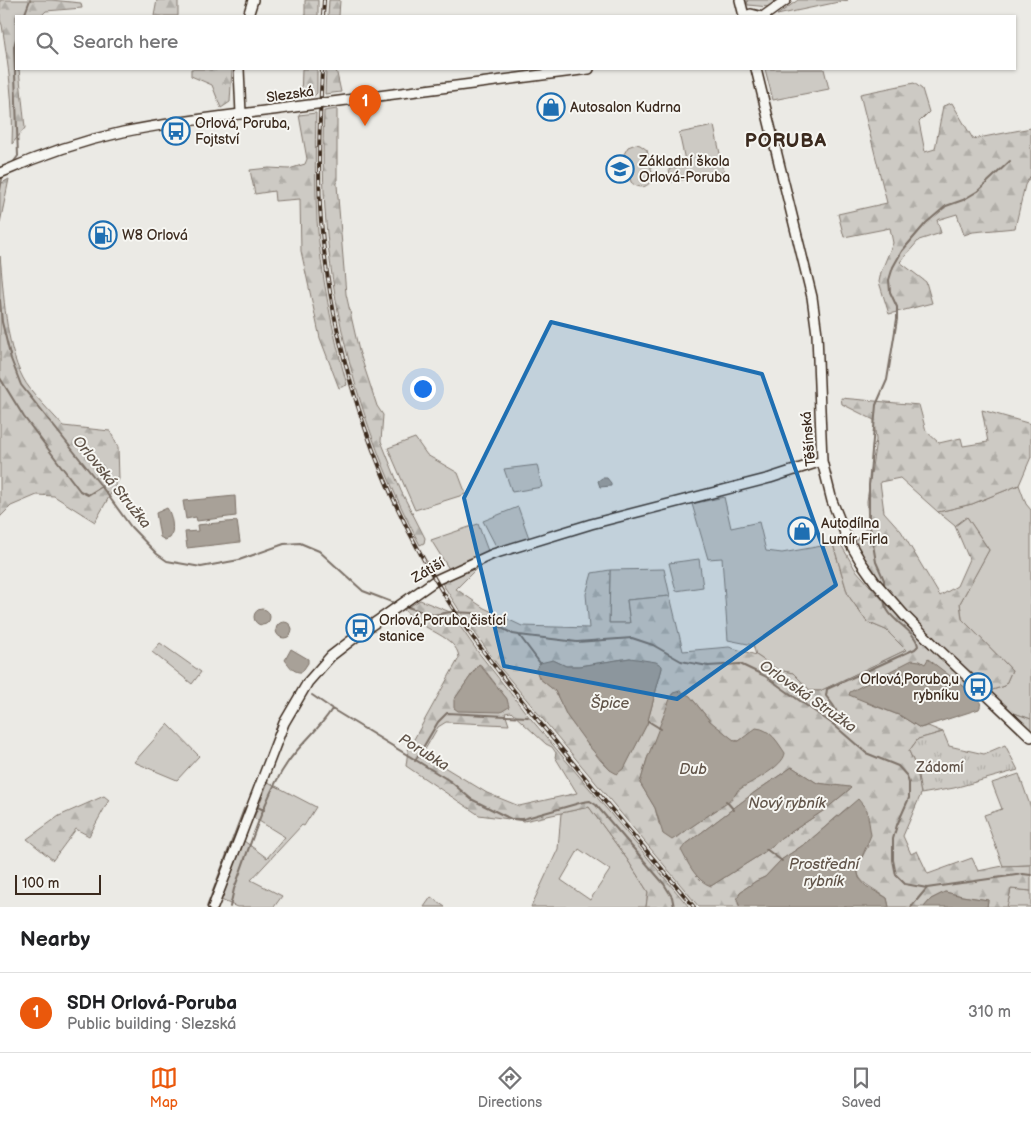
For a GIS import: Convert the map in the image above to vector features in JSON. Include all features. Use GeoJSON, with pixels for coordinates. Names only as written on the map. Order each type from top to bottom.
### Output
{"type":"FeatureCollection","features":[{"type":"Feature","properties":{"kind":"street"},"geometry":{"type":"LineString","coordinates":[[248,15],[253,0]]}},
{"type":"Feature","properties":{"kind":"street"},"geometry":{"type":"LineString","coordinates":[[740,0],[745,15]]}},
{"type":"Feature","properties":{"kind":"street"},"geometry":{"type":"LineString","coordinates":[[765,15],[786,0]]}},
{"type":"Feature","properties":{"kind":"street"},"geometry":{"type":"LineString","coordinates":[[239,70],[242,114]]}},
{"type":"Feature","properties":{"kind":"street","name":"Slezská"},"geometry":{"type":"LineString","coordinates":[[0,173],[81,143],[122,132],[242,114],[582,70]]}},
{"type":"Feature","properties":{"kind":"street","name":"Těšínská"},"geometry":{"type":"LineString","coordinates":[[756,70],[812,297],[817,334],[822,461],[832,501],[842,526],[861,562],[894,603],[934,645],[1031,737]]}},
{"type":"Feature","properties":{"kind":"street","name":"Zátiší"},"geometry":{"type":"LineString","coordinates":[[213,907],[284,723],[308,682],[327,660],[366,629],[436,580],[494,554],[591,524],[770,478],[822,461]]}},
{"type":"Feature","properties":{"kind":"highlighted area"},"geometry":{"type":"Polygon","coordinates":[[[551,322],[762,374],[836,585],[677,699],[504,666],[464,498],[551,322]]]}},
{"type":"Feature","properties":{"kind":"green space"},"geometry":{"type":"Polygon","coordinates":[[[0,0],[51,0],[81,3],[82,8],[46,11],[42,15],[15,15],[15,70],[19,70],[25,128],[12,144],[11,99],[0,20],[0,0]]]}},
{"type":"Feature","properties":{"kind":"green space"},"geometry":{"type":"Polygon","coordinates":[[[157,0],[178,0],[178,15],[154,15],[157,0]]]}},
{"type":"Feature","properties":{"kind":"green space"},"geometry":{"type":"Polygon","coordinates":[[[305,0],[318,0],[318,15],[305,15],[305,0]]]}},
{"type":"Feature","properties":{"kind":"green space"},"geometry":{"type":"Polygon","coordinates":[[[329,0],[340,0],[339,15],[328,15],[329,0]]]}},
{"type":"Feature","properties":{"kind":"green space"},"geometry":{"type":"Polygon","coordinates":[[[747,0],[777,0],[769,7],[748,5],[747,0]]]}},
{"type":"Feature","properties":{"kind":"green space"},"geometry":{"type":"Polygon","coordinates":[[[798,0],[848,0],[777,15],[798,0]]]}},
{"type":"Feature","properties":{"kind":"green space"},"geometry":{"type":"Polygon","coordinates":[[[191,70],[232,70],[230,102],[221,108],[212,85],[191,76],[191,70]]]}},
{"type":"Feature","properties":{"kind":"green space"},"geometry":{"type":"Polygon","coordinates":[[[302,70],[317,70],[317,93],[314,96],[301,98],[302,70]]]}},
{"type":"Feature","properties":{"kind":"green space"},"geometry":{"type":"Polygon","coordinates":[[[326,70],[336,70],[341,92],[325,94],[326,70]]]}},
{"type":"Feature","properties":{"kind":"green space"},"geometry":{"type":"Polygon","coordinates":[[[765,70],[824,70],[829,89],[773,100],[765,70]]]}},
{"type":"Feature","properties":{"kind":"green space"},"geometry":{"type":"Polygon","coordinates":[[[914,83],[922,89],[929,112],[919,122],[925,152],[935,149],[943,106],[952,103],[973,139],[1031,128],[1031,175],[1025,185],[1015,228],[973,232],[964,235],[957,214],[937,220],[941,233],[919,240],[900,262],[926,282],[932,303],[889,314],[879,282],[893,243],[890,228],[844,237],[838,214],[887,203],[860,94],[914,83]]]}},
{"type":"Feature","properties":{"kind":"green space"},"geometry":{"type":"Polygon","coordinates":[[[337,109],[337,185],[346,294],[359,351],[377,406],[383,415],[381,441],[401,491],[425,538],[424,543],[420,545],[395,494],[374,442],[357,389],[343,334],[326,224],[323,168],[324,111],[337,109]]]}},
{"type":"Feature","properties":{"kind":"green space"},"geometry":{"type":"Polygon","coordinates":[[[316,113],[317,220],[321,261],[328,303],[347,385],[339,388],[320,338],[301,251],[300,199],[275,201],[274,191],[255,194],[250,170],[269,168],[289,169],[305,164],[307,159],[299,115],[316,113]]]}},
{"type":"Feature","properties":{"kind":"green space"},"geometry":{"type":"Polygon","coordinates":[[[714,126],[724,172],[671,182],[669,169],[686,165],[679,133],[714,126]]]}},
{"type":"Feature","properties":{"kind":"green space"},"geometry":{"type":"Polygon","coordinates":[[[636,144],[647,150],[653,177],[649,184],[644,187],[634,185],[631,182],[624,154],[628,147],[636,144]]]}},
{"type":"Feature","properties":{"kind":"green space"},"geometry":{"type":"Polygon","coordinates":[[[9,179],[0,223],[0,184],[9,179]]]}},
{"type":"Feature","properties":{"kind":"green space"},"geometry":{"type":"Polygon","coordinates":[[[0,256],[4,302],[12,350],[26,384],[63,426],[110,431],[118,447],[119,479],[95,522],[54,496],[37,495],[11,506],[0,517],[0,256]]]}},
{"type":"Feature","properties":{"kind":"green space"},"geometry":{"type":"Polygon","coordinates":[[[841,398],[919,405],[926,431],[939,443],[961,438],[963,446],[988,442],[982,410],[1031,424],[1031,457],[1019,485],[972,504],[938,512],[900,478],[880,482],[884,512],[901,531],[940,596],[957,586],[969,559],[955,526],[967,517],[989,550],[960,603],[962,619],[1012,670],[1005,686],[989,691],[909,613],[875,576],[853,544],[868,526],[867,501],[876,440],[874,420],[842,404],[841,398]]]}},
{"type":"Feature","properties":{"kind":"green space"},"geometry":{"type":"Polygon","coordinates":[[[415,438],[427,455],[458,473],[466,494],[415,510],[388,448],[415,438]]]}},
{"type":"Feature","properties":{"kind":"green space"},"geometry":{"type":"Polygon","coordinates":[[[537,465],[542,487],[512,492],[504,469],[537,465]]]}},
{"type":"Feature","properties":{"kind":"green space"},"geometry":{"type":"Polygon","coordinates":[[[1019,485],[1026,504],[1031,510],[1031,719],[1014,713],[989,691],[1005,686],[1012,670],[962,619],[960,603],[989,550],[967,517],[955,526],[938,512],[972,504],[1019,485]]]}},
{"type":"Feature","properties":{"kind":"green space"},"geometry":{"type":"Polygon","coordinates":[[[724,497],[731,528],[759,522],[766,551],[782,553],[833,544],[848,595],[867,622],[886,630],[906,650],[820,691],[811,691],[793,673],[778,670],[756,655],[753,645],[728,640],[722,558],[708,559],[692,504],[724,497]]]}},
{"type":"Feature","properties":{"kind":"green space"},"geometry":{"type":"Polygon","coordinates":[[[518,507],[529,538],[497,548],[483,521],[518,507]]]}},
{"type":"Feature","properties":{"kind":"green space"},"geometry":{"type":"Polygon","coordinates":[[[478,524],[488,551],[449,569],[431,540],[478,524]]]}},
{"type":"Feature","properties":{"kind":"green space"},"geometry":{"type":"Polygon","coordinates":[[[836,536],[855,569],[877,594],[907,626],[977,693],[976,696],[952,677],[925,664],[867,703],[901,716],[920,728],[928,726],[943,732],[918,739],[909,751],[917,769],[921,794],[903,836],[911,854],[917,851],[928,874],[972,858],[978,871],[1003,866],[1031,865],[1031,891],[1011,889],[1007,907],[987,907],[988,900],[945,892],[931,899],[924,907],[889,907],[887,898],[860,878],[858,873],[859,866],[868,846],[848,807],[809,841],[781,860],[765,877],[740,892],[738,904],[740,907],[699,907],[497,664],[442,583],[483,562],[456,589],[484,608],[522,626],[589,628],[586,594],[592,573],[610,570],[609,623],[630,623],[627,600],[670,596],[683,651],[729,647],[756,655],[778,670],[793,673],[811,691],[820,691],[906,650],[886,630],[867,622],[848,595],[833,544],[836,536]],[[630,658],[579,666],[566,666],[553,660],[539,678],[555,691],[567,716],[600,760],[610,770],[625,766],[647,724],[662,668],[630,658]],[[694,701],[665,715],[647,759],[640,783],[655,808],[659,824],[677,838],[726,804],[746,785],[745,737],[739,741],[726,736],[694,701]],[[792,767],[755,792],[685,845],[711,886],[763,853],[826,809],[851,788],[817,783],[792,767]]]}},
{"type":"Feature","properties":{"kind":"green space"},"geometry":{"type":"Polygon","coordinates":[[[699,559],[703,587],[676,591],[669,563],[699,559]]]}},
{"type":"Feature","properties":{"kind":"green space"},"geometry":{"type":"Polygon","coordinates":[[[664,569],[670,596],[627,600],[630,623],[609,623],[610,570],[664,569]]]}},
{"type":"Feature","properties":{"kind":"green space"},"geometry":{"type":"Polygon","coordinates":[[[420,600],[450,612],[478,652],[526,713],[689,907],[646,907],[648,892],[627,859],[589,807],[524,821],[479,815],[406,766],[408,750],[459,658],[458,652],[451,642],[420,623],[404,610],[420,600]],[[479,664],[454,700],[507,699],[481,665],[479,664]],[[511,712],[505,713],[509,725],[446,722],[438,727],[423,753],[487,793],[519,806],[577,793],[555,757],[556,753],[552,747],[546,744],[511,712]]]}},
{"type":"Feature","properties":{"kind":"green space"},"geometry":{"type":"Polygon","coordinates":[[[160,643],[201,672],[192,684],[152,652],[160,643]]]}},
{"type":"Feature","properties":{"kind":"green space"},"geometry":{"type":"Polygon","coordinates":[[[1014,713],[1031,719],[1031,730],[1014,713]]]}},
{"type":"Feature","properties":{"kind":"green space"},"geometry":{"type":"Polygon","coordinates":[[[168,724],[199,756],[177,780],[134,762],[168,724]]]}},
{"type":"Feature","properties":{"kind":"green space","name":"Zádomí"},"geometry":{"type":"Polygon","coordinates":[[[943,732],[949,746],[984,754],[1005,745],[1018,770],[954,788],[921,794],[917,769],[909,751],[918,739],[943,732]]]}},
{"type":"Feature","properties":{"kind":"green space"},"geometry":{"type":"Polygon","coordinates":[[[1019,774],[1031,808],[1031,865],[1003,866],[984,815],[1002,809],[992,783],[1019,774]]]}},
{"type":"Feature","properties":{"kind":"green space"},"geometry":{"type":"Polygon","coordinates":[[[268,782],[316,807],[304,826],[302,825],[251,880],[282,896],[274,907],[237,907],[221,900],[244,841],[267,858],[285,837],[254,818],[268,782]]]}},
{"type":"Feature","properties":{"kind":"green space"},"geometry":{"type":"Polygon","coordinates":[[[104,796],[109,800],[89,836],[76,829],[53,860],[27,839],[59,816],[104,796]]]}},
{"type":"Feature","properties":{"kind":"green space"},"geometry":{"type":"Polygon","coordinates":[[[589,807],[627,859],[648,892],[646,907],[531,907],[558,849],[561,813],[589,807]],[[579,849],[561,880],[590,900],[610,870],[579,849]]]}},
{"type":"Feature","properties":{"kind":"green space"},"geometry":{"type":"Polygon","coordinates":[[[1011,889],[1031,891],[1031,907],[1007,907],[1011,889]]]}},
{"type":"Feature","properties":{"kind":"green space"},"geometry":{"type":"Polygon","coordinates":[[[431,897],[445,907],[424,907],[431,897]]]}},
{"type":"Feature","properties":{"kind":"water"},"geometry":{"type":"Polygon","coordinates":[[[602,478],[607,478],[611,486],[600,487],[598,481],[602,478]]]}},
{"type":"Feature","properties":{"kind":"water"},"geometry":{"type":"Polygon","coordinates":[[[235,496],[236,516],[197,521],[196,517],[186,519],[183,501],[235,496]]]}},
{"type":"Feature","properties":{"kind":"water"},"geometry":{"type":"Polygon","coordinates":[[[167,508],[173,527],[172,535],[165,540],[160,537],[156,513],[167,508]]]}},
{"type":"Feature","properties":{"kind":"water"},"geometry":{"type":"Polygon","coordinates":[[[237,521],[240,542],[187,548],[185,532],[198,531],[197,525],[237,521]]]}},
{"type":"Feature","properties":{"kind":"water"},"geometry":{"type":"Polygon","coordinates":[[[262,609],[268,611],[270,617],[268,623],[262,625],[256,623],[254,617],[256,611],[262,609]]]}},
{"type":"Feature","properties":{"kind":"water"},"geometry":{"type":"Polygon","coordinates":[[[281,622],[287,622],[292,627],[290,636],[281,638],[276,633],[276,627],[281,622]]]}},
{"type":"Feature","properties":{"kind":"water"},"geometry":{"type":"Polygon","coordinates":[[[291,649],[308,659],[308,663],[302,672],[294,670],[285,660],[291,649]]]}},
{"type":"Feature","properties":{"kind":"water","name":"Špice"},"geometry":{"type":"Polygon","coordinates":[[[630,658],[656,662],[662,668],[647,724],[625,767],[617,774],[610,770],[588,745],[567,716],[555,691],[539,678],[536,669],[540,663],[553,660],[566,666],[579,666],[630,658]]]}},
{"type":"Feature","properties":{"kind":"water"},"geometry":{"type":"Polygon","coordinates":[[[928,659],[976,696],[980,702],[979,709],[920,728],[901,716],[849,695],[850,692],[912,660],[925,664],[928,659]]]}},
{"type":"Feature","properties":{"kind":"water"},"geometry":{"type":"Polygon","coordinates":[[[479,664],[507,699],[509,707],[501,712],[458,711],[454,708],[454,700],[479,664]]]}},
{"type":"Feature","properties":{"kind":"water","name":"Dub"},"geometry":{"type":"Polygon","coordinates":[[[680,691],[690,696],[710,721],[735,741],[739,741],[756,728],[761,729],[774,737],[785,753],[779,764],[773,769],[738,790],[725,804],[672,840],[663,834],[655,808],[640,783],[670,699],[673,693],[680,691]]]}},
{"type":"Feature","properties":{"kind":"water","name":"Nový rybník"},"geometry":{"type":"Polygon","coordinates":[[[792,767],[817,783],[851,788],[826,809],[763,853],[711,886],[706,884],[693,871],[681,850],[755,792],[792,767]]]}},
{"type":"Feature","properties":{"kind":"water","name":"Prostřední rybník"},"geometry":{"type":"Polygon","coordinates":[[[858,799],[867,810],[871,835],[857,869],[859,878],[866,886],[887,898],[889,907],[740,907],[737,900],[740,892],[765,877],[781,860],[809,841],[858,799]]]}},
{"type":"Feature","properties":{"kind":"water"},"geometry":{"type":"Polygon","coordinates":[[[945,892],[988,900],[987,907],[924,907],[931,899],[945,892]]]}},
{"type":"Feature","properties":{"kind":"waterway","name":"Orlovská Stružka"},"geometry":{"type":"LineString","coordinates":[[24,15],[30,0]]}},
{"type":"Feature","properties":{"kind":"waterway","name":"Orlovská Stružka"},"geometry":{"type":"LineString","coordinates":[[12,164],[18,156],[15,43]]}},
{"type":"Feature","properties":{"kind":"waterway"},"geometry":{"type":"LineString","coordinates":[[884,588],[884,580],[876,562],[869,521],[869,485],[876,405],[887,380],[897,319],[897,307],[890,292],[889,280],[893,267],[902,251],[926,223],[946,206],[963,200],[978,191],[1010,161]]}},
{"type":"Feature","properties":{"kind":"waterway","name":"Orlovská Stružka"},"geometry":{"type":"LineString","coordinates":[[0,190],[2,178],[5,174]]}},
{"type":"Feature","properties":{"kind":"waterway","name":"Orlovská Stružka"},"geometry":{"type":"LineString","coordinates":[[0,300],[2,322],[11,359],[21,385],[102,487],[131,527],[157,554],[167,561],[201,567],[239,560],[284,544],[300,543],[319,551],[363,591],[397,604]]}},
{"type":"Feature","properties":{"kind":"waterway"},"geometry":{"type":"LineString","coordinates":[[0,378],[24,417],[80,491],[88,495],[101,487]]}},
{"type":"Feature","properties":{"kind":"waterway"},"geometry":{"type":"LineString","coordinates":[[834,725],[837,713],[826,696],[827,689],[918,646],[911,634],[889,612],[885,606],[884,598]]}},
{"type":"Feature","properties":{"kind":"waterway","name":"Orlovská Stružka"},"geometry":{"type":"LineString","coordinates":[[404,606],[433,615],[451,612],[473,613],[513,634],[577,642],[632,638],[653,645],[681,661],[708,666],[740,664],[765,676],[834,725],[866,753],[898,766],[907,776],[909,798],[893,839],[893,860],[896,875],[905,884],[927,888],[1023,874],[1031,875]]}},
{"type":"Feature","properties":{"kind":"waterway"},"geometry":{"type":"LineString","coordinates":[[519,635],[540,663]]}},
{"type":"Feature","properties":{"kind":"waterway"},"geometry":{"type":"LineString","coordinates":[[312,695],[331,708]]}},
{"type":"Feature","properties":{"kind":"waterway","name":"Porubka"},"geometry":{"type":"LineString","coordinates":[[230,907],[234,889],[258,824],[279,776],[288,762],[332,709],[450,781],[471,799],[511,819],[523,819],[590,801],[596,805],[664,884],[672,897],[674,907]]}},
{"type":"Feature","properties":{"kind":"waterway"},"geometry":{"type":"LineString","coordinates":[[415,761],[438,722],[447,713],[528,717]]}},
{"type":"Feature","properties":{"kind":"waterway"},"geometry":{"type":"LineString","coordinates":[[648,721],[661,729]]}},
{"type":"Feature","properties":{"kind":"waterway"},"geometry":{"type":"LineString","coordinates":[[726,801],[734,810]]}},
{"type":"Feature","properties":{"kind":"waterway"},"geometry":{"type":"LineString","coordinates":[[207,907],[244,809],[249,803]]}},
{"type":"Feature","properties":{"kind":"waterway"},"geometry":{"type":"LineString","coordinates":[[255,806],[264,810]]}},
{"type":"Feature","properties":{"kind":"waterway"},"geometry":{"type":"LineString","coordinates":[[766,849],[782,861]]}},
{"type":"Feature","properties":{"kind":"waterway","name":"Porubka"},"geometry":{"type":"LineString","coordinates":[[911,907],[927,888]]}},
{"type":"Feature","properties":{"kind":"railway"},"geometry":{"type":"LineString","coordinates":[[323,15],[324,0]]}},
{"type":"Feature","properties":{"kind":"railway"},"geometry":{"type":"LineString","coordinates":[[322,70],[319,183],[327,274],[349,378],[384,478],[406,526],[431,573],[459,618],[503,678],[694,907]]}},
{"type":"Feature","properties":{"kind":"place","name":"Autosalon Kudrna"},"geometry":{"type":"Point","coordinates":[551,107]}},
{"type":"Feature","properties":{"kind":"place","name":"SDH Orlová-Poruba"},"geometry":{"type":"Point","coordinates":[365,126]}},
{"type":"Feature","properties":{"kind":"place","name":"Orlová, Poruba, Fojtství"},"geometry":{"type":"Point","coordinates":[176,131]}},
{"type":"Feature","properties":{"kind":"place","name":"Základní škola Orlová-Poruba"},"geometry":{"type":"Point","coordinates":[620,169]}},
{"type":"Feature","properties":{"kind":"place","name":"W8 Orlová"},"geometry":{"type":"Point","coordinates":[103,235]}},
{"type":"Feature","properties":{"kind":"place","name":"Autodílna Lumír Firla"},"geometry":{"type":"Point","coordinates":[802,531]}},
{"type":"Feature","properties":{"kind":"place","name":"Orlová,Poruba,čistící stanice"},"geometry":{"type":"Point","coordinates":[360,628]}},
{"type":"Feature","properties":{"kind":"place","name":"Orlová,Poruba,u rybníku"},"geometry":{"type":"Point","coordinates":[978,687]}},
{"type":"Feature","properties":{"kind":"district","name":"PORUBA"},"geometry":{"type":"Point","coordinates":[786,140]}}]}
